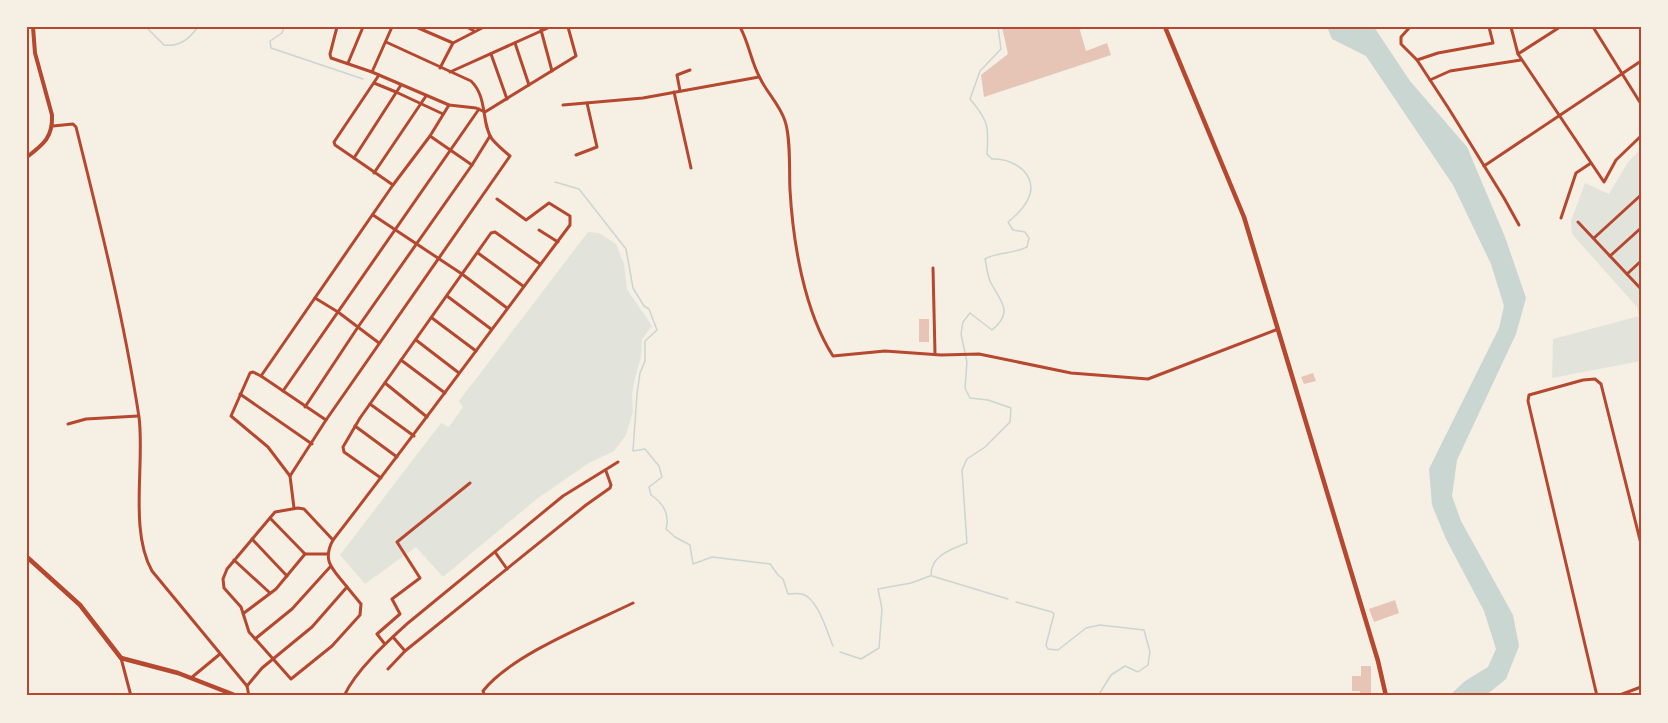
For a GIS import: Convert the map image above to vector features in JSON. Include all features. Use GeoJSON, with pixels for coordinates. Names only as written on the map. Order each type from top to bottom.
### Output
{"type":"FeatureCollection","features":[{"type":"Feature","properties":{"kind":"main road"},"geometry":{"type":"LineString","coordinates":[[1165,27],[1244,217],[1375,652],[1386,696]]}},
{"type":"Feature","properties":{"kind":"main road"},"geometry":{"type":"LineString","coordinates":[[27,557],[80,605],[121,658],[191,678],[237,696]]}},
{"type":"Feature","properties":{"kind":"street"},"geometry":{"type":"LineString","coordinates":[[27,157],[46,141],[53,126],[35,53],[33,27]]}},
{"type":"Feature","properties":{"kind":"street"},"geometry":{"type":"LineString","coordinates":[[337,27],[330,56],[449,105],[485,112]]}},
{"type":"Feature","properties":{"kind":"street"},"geometry":{"type":"LineString","coordinates":[[348,63],[363,27]]}},
{"type":"Feature","properties":{"kind":"street"},"geometry":{"type":"LineString","coordinates":[[372,72],[392,27]]}},
{"type":"Feature","properties":{"kind":"street"},"geometry":{"type":"LineString","coordinates":[[416,27],[424,28],[453,43]]}},
{"type":"Feature","properties":{"kind":"street"},"geometry":{"type":"LineString","coordinates":[[467,27],[474,31]]}},
{"type":"Feature","properties":{"kind":"street"},"geometry":{"type":"LineString","coordinates":[[440,68],[453,43],[484,27]]}},
{"type":"Feature","properties":{"kind":"street"},"geometry":{"type":"LineString","coordinates":[[450,72],[550,27]]}},
{"type":"Feature","properties":{"kind":"street"},"geometry":{"type":"LineString","coordinates":[[485,112],[576,56],[568,27]]}},
{"type":"Feature","properties":{"kind":"street"},"geometry":{"type":"LineString","coordinates":[[740,27],[748,41],[759,77],[785,121],[792,227],[799,266],[822,339],[833,356],[885,351],[979,354],[1071,373],[1148,379],[1278,329]]}},
{"type":"Feature","properties":{"kind":"street"},"geometry":{"type":"LineString","coordinates":[[1410,27],[1401,37],[1401,44],[1417,60],[1519,225]]}},
{"type":"Feature","properties":{"kind":"street"},"geometry":{"type":"LineString","coordinates":[[1417,60],[1438,53],[1493,44],[1489,27]]}},
{"type":"Feature","properties":{"kind":"street"},"geometry":{"type":"LineString","coordinates":[[1511,27],[1521,60],[1604,182],[1616,160],[1641,136]]}},
{"type":"Feature","properties":{"kind":"street"},"geometry":{"type":"LineString","coordinates":[[1518,54],[1560,27]]}},
{"type":"Feature","properties":{"kind":"street"},"geometry":{"type":"LineString","coordinates":[[1594,27],[1640,101]]}},
{"type":"Feature","properties":{"kind":"street"},"geometry":{"type":"LineString","coordinates":[[541,30],[552,71]]}},
{"type":"Feature","properties":{"kind":"street"},"geometry":{"type":"LineString","coordinates":[[290,476],[326,420],[510,156],[490,136],[477,86],[471,81],[386,42]]}},
{"type":"Feature","properties":{"kind":"street"},"geometry":{"type":"LineString","coordinates":[[514,43],[530,85]]}},
{"type":"Feature","properties":{"kind":"street"},"geometry":{"type":"LineString","coordinates":[[491,54],[507,99]]}},
{"type":"Feature","properties":{"kind":"street"},"geometry":{"type":"LineString","coordinates":[[1430,80],[1450,71],[1521,60]]}},
{"type":"Feature","properties":{"kind":"street"},"geometry":{"type":"LineString","coordinates":[[1484,166],[1641,61]]}},
{"type":"Feature","properties":{"kind":"street"},"geometry":{"type":"LineString","coordinates":[[680,91],[677,75],[690,70]]}},
{"type":"Feature","properties":{"kind":"street"},"geometry":{"type":"LineString","coordinates":[[379,75],[334,142],[335,145],[393,185]]}},
{"type":"Feature","properties":{"kind":"street"},"geometry":{"type":"LineString","coordinates":[[563,105],[643,98],[759,77]]}},
{"type":"Feature","properties":{"kind":"street"},"geometry":{"type":"LineString","coordinates":[[374,83],[443,114]]}},
{"type":"Feature","properties":{"kind":"street"},"geometry":{"type":"LineString","coordinates":[[354,158],[401,85]]}},
{"type":"Feature","properties":{"kind":"street"},"geometry":{"type":"LineString","coordinates":[[674,92],[690,168]]}},
{"type":"Feature","properties":{"kind":"street"},"geometry":{"type":"LineString","coordinates":[[374,172],[426,96]]}},
{"type":"Feature","properties":{"kind":"street"},"geometry":{"type":"LineString","coordinates":[[576,155],[597,147],[587,104]]}},
{"type":"Feature","properties":{"kind":"street"},"geometry":{"type":"LineString","coordinates":[[261,376],[393,185],[430,136],[449,105]]}},
{"type":"Feature","properties":{"kind":"street"},"geometry":{"type":"LineString","coordinates":[[283,391],[479,109]]}},
{"type":"Feature","properties":{"kind":"street"},"geometry":{"type":"LineString","coordinates":[[53,126],[72,124],[76,127],[124,327],[138,416],[141,520],[146,559],[152,570],[247,686],[249,696]]}},
{"type":"Feature","properties":{"kind":"street"},"geometry":{"type":"LineString","coordinates":[[430,136],[472,165]]}},
{"type":"Feature","properties":{"kind":"street"},"geometry":{"type":"LineString","coordinates":[[305,407],[490,136]]}},
{"type":"Feature","properties":{"kind":"street"},"geometry":{"type":"LineString","coordinates":[[1561,218],[1576,173],[1591,163]]}},
{"type":"Feature","properties":{"kind":"street"},"geometry":{"type":"LineString","coordinates":[[1593,239],[1641,195]]}},
{"type":"Feature","properties":{"kind":"street"},"geometry":{"type":"LineString","coordinates":[[333,540],[304,509],[294,508],[275,512],[227,568],[223,579],[224,588],[244,613],[249,632],[291,679],[333,646],[360,615],[362,609],[361,604],[330,567],[328,554],[333,540],[398,458],[570,225],[570,216],[549,203],[526,220],[497,199]]}},
{"type":"Feature","properties":{"kind":"street"},"geometry":{"type":"LineString","coordinates":[[373,215],[462,274],[507,308]]}},
{"type":"Feature","properties":{"kind":"street"},"geometry":{"type":"LineString","coordinates":[[1578,222],[1641,289]]}},
{"type":"Feature","properties":{"kind":"street"},"geometry":{"type":"LineString","coordinates":[[1610,256],[1641,228]]}},
{"type":"Feature","properties":{"kind":"street"},"geometry":{"type":"LineString","coordinates":[[539,230],[558,242]]}},
{"type":"Feature","properties":{"kind":"street"},"geometry":{"type":"LineString","coordinates":[[381,478],[344,452],[343,447],[370,404],[491,233],[495,232],[540,264]]}},
{"type":"Feature","properties":{"kind":"street"},"geometry":{"type":"LineString","coordinates":[[478,253],[523,286]]}},
{"type":"Feature","properties":{"kind":"street"},"geometry":{"type":"LineString","coordinates":[[1627,274],[1641,261]]}},
{"type":"Feature","properties":{"kind":"street"},"geometry":{"type":"LineString","coordinates":[[933,268],[935,354]]}},
{"type":"Feature","properties":{"kind":"street"},"geometry":{"type":"LineString","coordinates":[[447,296],[491,329]]}},
{"type":"Feature","properties":{"kind":"street"},"geometry":{"type":"LineString","coordinates":[[315,298],[338,312],[379,344]]}},
{"type":"Feature","properties":{"kind":"street"},"geometry":{"type":"LineString","coordinates":[[431,318],[476,351]]}},
{"type":"Feature","properties":{"kind":"street"},"geometry":{"type":"LineString","coordinates":[[416,340],[459,373]]}},
{"type":"Feature","properties":{"kind":"street"},"geometry":{"type":"LineString","coordinates":[[401,360],[445,393]]}},
{"type":"Feature","properties":{"kind":"street"},"geometry":{"type":"LineString","coordinates":[[294,508],[290,476],[268,447],[231,417],[231,414],[251,372],[261,376],[326,420]]}},
{"type":"Feature","properties":{"kind":"street"},"geometry":{"type":"LineString","coordinates":[[1596,696],[1547,488],[1528,401],[1529,395],[1583,380],[1595,379],[1601,384],[1641,544]]}},
{"type":"Feature","properties":{"kind":"street"},"geometry":{"type":"LineString","coordinates":[[385,383],[428,417]]}},
{"type":"Feature","properties":{"kind":"street"},"geometry":{"type":"LineString","coordinates":[[240,393],[312,444]]}},
{"type":"Feature","properties":{"kind":"street"},"geometry":{"type":"LineString","coordinates":[[370,404],[414,436]]}},
{"type":"Feature","properties":{"kind":"street"},"geometry":{"type":"LineString","coordinates":[[68,424],[86,419],[138,416]]}},
{"type":"Feature","properties":{"kind":"street"},"geometry":{"type":"LineString","coordinates":[[355,426],[398,458]]}},
{"type":"Feature","properties":{"kind":"street"},"geometry":{"type":"LineString","coordinates":[[344,696],[350,682],[393,637],[563,496],[618,462]]}},
{"type":"Feature","properties":{"kind":"street"},"geometry":{"type":"LineString","coordinates":[[388,669],[405,651],[610,488],[606,470]]}},
{"type":"Feature","properties":{"kind":"street"},"geometry":{"type":"LineString","coordinates":[[385,644],[378,634],[399,614],[392,599],[420,578],[397,542],[470,483]]}},
{"type":"Feature","properties":{"kind":"street"},"geometry":{"type":"LineString","coordinates":[[270,518],[305,554],[328,554]]}},
{"type":"Feature","properties":{"kind":"street"},"geometry":{"type":"LineString","coordinates":[[252,539],[287,576]]}},
{"type":"Feature","properties":{"kind":"street"},"geometry":{"type":"LineString","coordinates":[[495,552],[507,569]]}},
{"type":"Feature","properties":{"kind":"street"},"geometry":{"type":"LineString","coordinates":[[244,613],[270,593],[305,554]]}},
{"type":"Feature","properties":{"kind":"street"},"geometry":{"type":"LineString","coordinates":[[234,560],[270,593]]}},
{"type":"Feature","properties":{"kind":"street"},"geometry":{"type":"LineString","coordinates":[[255,639],[292,609],[330,567]]}},
{"type":"Feature","properties":{"kind":"street"},"geometry":{"type":"LineString","coordinates":[[247,686],[272,660],[312,627],[347,587]]}},
{"type":"Feature","properties":{"kind":"street"},"geometry":{"type":"LineString","coordinates":[[485,696],[483,692],[490,684],[528,655],[633,603]]}},
{"type":"Feature","properties":{"kind":"street"},"geometry":{"type":"LineString","coordinates":[[393,637],[405,651]]}},
{"type":"Feature","properties":{"kind":"street"},"geometry":{"type":"LineString","coordinates":[[191,678],[220,654]]}},
{"type":"Feature","properties":{"kind":"street"},"geometry":{"type":"LineString","coordinates":[[121,658],[131,696]]}},
{"type":"Feature","properties":{"kind":"street"},"geometry":{"type":"LineString","coordinates":[[1617,696],[1641,687]]}},
{"type":"Feature","properties":{"kind":"shaded area"},"geometry":{"type":"Polygon","coordinates":[[[1327,27],[1374,27],[1410,81],[1467,147],[1505,237],[1526,298],[1516,334],[1457,460],[1452,496],[1461,521],[1513,615],[1519,646],[1506,679],[1485,696],[1449,696],[1465,681],[1488,667],[1496,649],[1484,611],[1446,539],[1432,505],[1429,469],[1499,328],[1504,306],[1491,264],[1453,185],[1366,56],[1332,39],[1327,27]]]}},
{"type":"Feature","properties":{"kind":"shaded area"},"geometry":{"type":"Polygon","coordinates":[[[1641,149],[1641,361],[1552,378],[1553,339],[1639,316],[1637,307],[1572,234],[1571,221],[1585,183],[1609,194],[1628,162],[1641,149]]]}},
{"type":"Feature","properties":{"kind":"shaded area"},"geometry":{"type":"Polygon","coordinates":[[[588,232],[599,233],[616,244],[624,264],[627,289],[652,326],[642,339],[641,357],[632,394],[633,412],[626,435],[614,451],[589,463],[538,498],[443,577],[416,547],[365,584],[340,555],[441,423],[449,427],[463,407],[459,401],[588,232]]]}},
{"type":"Feature","properties":{"kind":"building"},"geometry":{"type":"Polygon","coordinates":[[[1002,27],[1079,27],[1086,51],[1107,43],[1111,55],[984,97],[981,75],[1008,54],[1002,27]]]}},
{"type":"Feature","properties":{"kind":"building"},"geometry":{"type":"Polygon","coordinates":[[[919,319],[929,319],[929,342],[919,342],[919,319]]]}},
{"type":"Feature","properties":{"kind":"building"},"geometry":{"type":"Polygon","coordinates":[[[1313,373],[1316,381],[1304,384],[1301,377],[1313,373]]]}},
{"type":"Feature","properties":{"kind":"building"},"geometry":{"type":"Polygon","coordinates":[[[1395,600],[1399,613],[1374,622],[1369,609],[1395,600]]]}},
{"type":"Feature","properties":{"kind":"building"},"geometry":{"type":"Polygon","coordinates":[[[1361,666],[1371,666],[1371,696],[1360,696],[1360,691],[1352,691],[1352,676],[1361,676],[1361,666]]]}},
{"type":"Feature","properties":{"kind":"waterway"},"geometry":{"type":"LineString","coordinates":[[146,27],[164,45],[175,45],[184,41],[198,27]]}},
{"type":"Feature","properties":{"kind":"waterway"},"geometry":{"type":"LineString","coordinates":[[284,27],[282,33],[270,41],[271,48],[363,79]]}},
{"type":"Feature","properties":{"kind":"waterway"},"geometry":{"type":"LineString","coordinates":[[931,576],[934,563],[938,558],[967,543],[962,470],[967,459],[985,447],[1010,422],[1011,408],[988,400],[970,398],[965,388],[967,362],[961,334],[963,322],[970,313],[992,330],[999,324],[1003,318],[1004,307],[990,280],[985,259],[1027,247],[1029,238],[1025,232],[1013,230],[1008,222],[1026,203],[1031,187],[1030,180],[1027,174],[1011,162],[992,159],[987,154],[986,124],[970,99],[980,71],[1001,49],[998,27]]}},
{"type":"Feature","properties":{"kind":"waterway"},"geometry":{"type":"LineString","coordinates":[[555,182],[579,189],[626,249],[633,288],[644,306],[649,309],[657,330],[645,341],[645,361],[640,373],[637,394],[633,451],[645,449],[659,466],[662,477],[649,487],[651,495],[664,509],[667,518],[666,529],[690,545],[693,564],[712,557],[770,564],[783,579],[788,594],[802,594],[813,602],[833,646]]}},
{"type":"Feature","properties":{"kind":"waterway"},"geometry":{"type":"LineString","coordinates":[[840,652],[861,659],[879,648],[882,609],[878,589],[911,583],[930,576]]}},
{"type":"Feature","properties":{"kind":"waterway"},"geometry":{"type":"LineString","coordinates":[[932,576],[1008,599]]}},
{"type":"Feature","properties":{"kind":"waterway"},"geometry":{"type":"LineString","coordinates":[[1016,602],[1054,614],[1046,645],[1048,649],[1058,650],[1086,628],[1100,625],[1144,630],[1150,652],[1148,665],[1138,672],[1125,666],[1111,675],[1098,696]]}}]}
